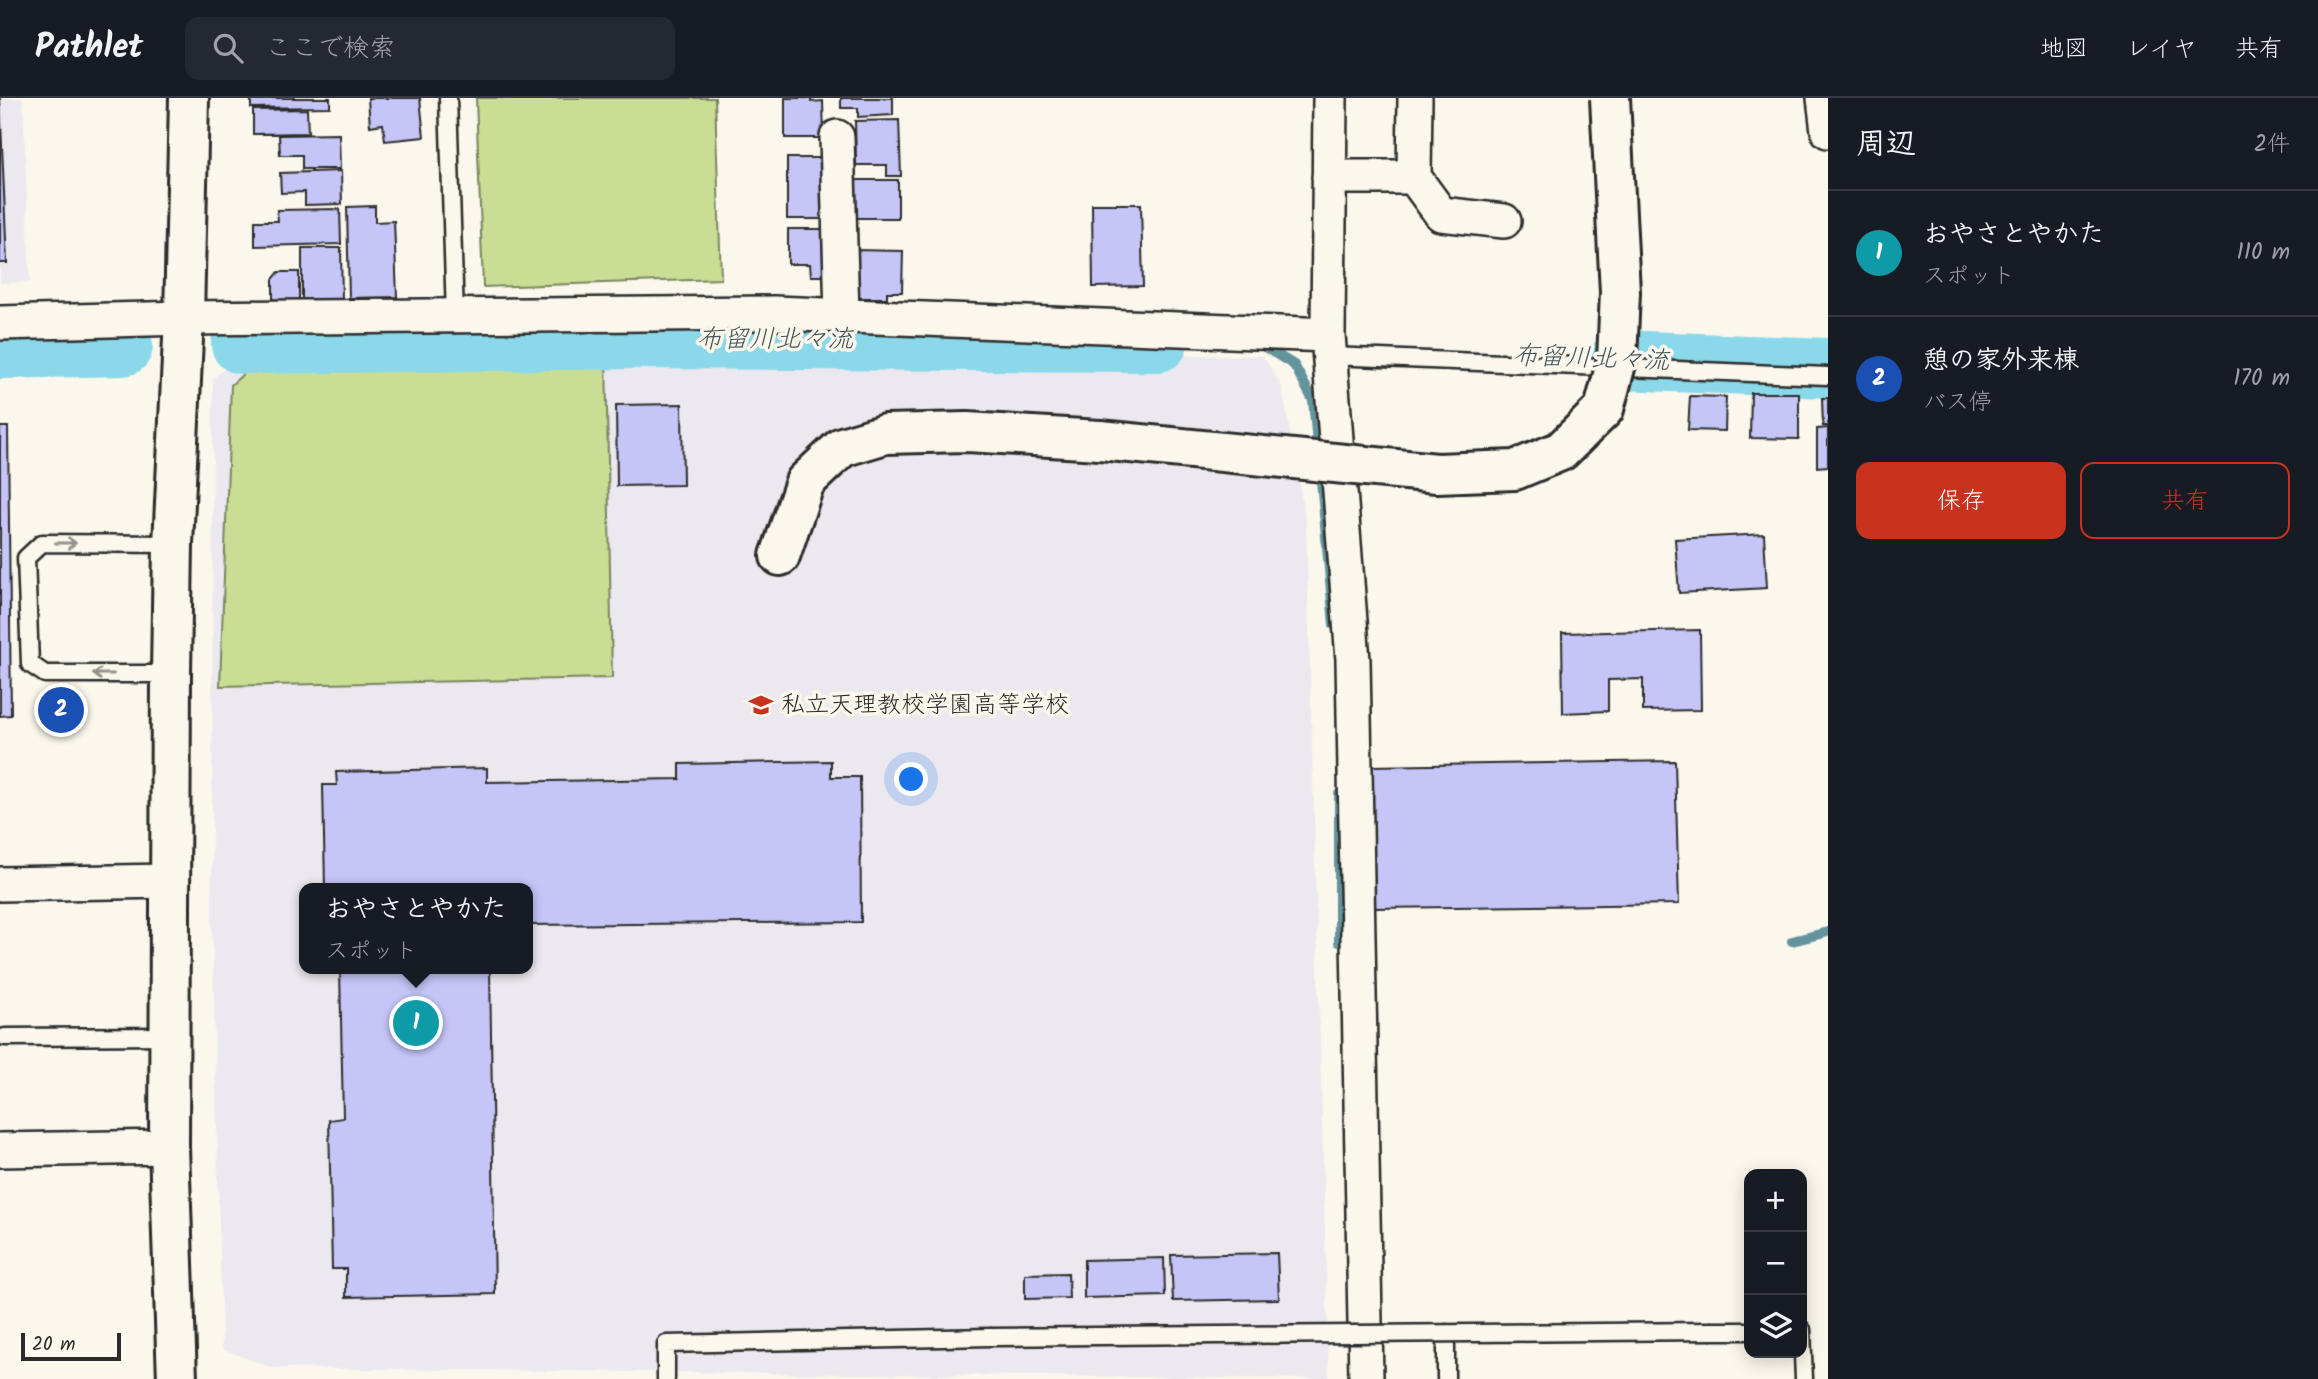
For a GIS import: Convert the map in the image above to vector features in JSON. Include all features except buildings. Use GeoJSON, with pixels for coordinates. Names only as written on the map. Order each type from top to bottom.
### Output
{"type":"FeatureCollection","features":[{"type":"Feature","properties":{"kind":"street"},"geometry":{"type":"LineString","coordinates":[[177,1379],[169,1147],[169,881],[173,544],[183,327],[189,98]]}},
{"type":"Feature","properties":{"kind":"street"},"geometry":{"type":"LineString","coordinates":[[1330,98],[1329,346],[1353,660],[1366,1379]]}},
{"type":"Feature","properties":{"kind":"street"},"geometry":{"type":"LineString","coordinates":[[1415,98],[1414,177],[1441,214],[1504,221]]}},
{"type":"Feature","properties":{"kind":"street"},"geometry":{"type":"LineString","coordinates":[[780,556],[805,482],[842,447],[885,434],[967,432],[1100,440],[1437,473],[1516,470],[1561,451],[1604,409],[1617,360],[1620,292],[1610,98]]}},
{"type":"Feature","properties":{"kind":"street"},"geometry":{"type":"LineString","coordinates":[[1824,98],[1828,131]]}},
{"type":"Feature","properties":{"kind":"street"},"geometry":{"type":"LineString","coordinates":[[838,137],[842,316]]}},
{"type":"Feature","properties":{"kind":"street"},"geometry":{"type":"LineString","coordinates":[[1329,177],[1414,177]]}},
{"type":"Feature","properties":{"kind":"street"},"geometry":{"type":"LineString","coordinates":[[0,323],[183,327],[456,316],[760,313],[1329,346]]}},
{"type":"Feature","properties":{"kind":"street"},"geometry":{"type":"LineString","coordinates":[[0,884],[169,881]]}},
{"type":"Feature","properties":{"kind":"street"},"geometry":{"type":"LineString","coordinates":[[0,1150],[169,1147]]}},
{"type":"Feature","properties":{"kind":"lane"},"geometry":{"type":"LineString","coordinates":[[448,98],[456,316]]}},
{"type":"Feature","properties":{"kind":"lane"},"geometry":{"type":"LineString","coordinates":[[1329,346],[1828,376]]}},
{"type":"Feature","properties":{"kind":"lane"},"geometry":{"type":"LineString","coordinates":[[171,674],[45,674],[30,664],[26,558],[42,543],[173,544]]}},
{"type":"Feature","properties":{"kind":"lane"},"geometry":{"type":"LineString","coordinates":[[5,1037],[169,1036]]}},
{"type":"Feature","properties":{"kind":"lane"},"geometry":{"type":"LineString","coordinates":[[666,1379],[666,1345],[990,1337],[1744,1331]]}},
{"type":"Feature","properties":{"kind":"lane"},"geometry":{"type":"LineString","coordinates":[[1446,1334],[1446,1379]]}},
{"type":"Feature","properties":{"kind":"lane"},"geometry":{"type":"LineString","coordinates":[[1803,1358],[1804,1379]]}},
{"type":"Feature","properties":{"kind":"shaded area"},"geometry":{"type":"Polygon","coordinates":[[[0,98],[23,98],[30,282],[0,283],[0,98]]]}},
{"type":"Feature","properties":{"kind":"shaded area","name":"私立天理教校学園高等学校"},"geometry":{"type":"Polygon","coordinates":[[[636,349],[1263,356],[1282,387],[1306,522],[1329,1379],[273,1368],[222,1349],[212,917],[213,378],[245,353],[636,349]]]}},
{"type":"Feature","properties":{"kind":"green space"},"geometry":{"type":"Polygon","coordinates":[[[476,98],[715,98],[721,279],[483,287],[476,98]]]}},
{"type":"Feature","properties":{"kind":"green space"},"geometry":{"type":"Polygon","coordinates":[[[606,354],[612,678],[220,686],[231,385],[253,365],[606,354]]]}},
{"type":"Feature","properties":{"kind":"waterway","name":"布留川北々流"},"geometry":{"type":"LineString","coordinates":[[241,344],[632,339],[1158,342]]}},
{"type":"Feature","properties":{"kind":"waterway","name":"布留川北々流"},"geometry":{"type":"LineString","coordinates":[[0,349],[123,346]]}},
{"type":"Feature","properties":{"kind":"waterway"},"geometry":{"type":"LineString","coordinates":[[1263,346],[1294,365],[1313,400],[1318,454]]}},
{"type":"Feature","properties":{"kind":"waterway","name":"布留川北々流"},"geometry":{"type":"LineString","coordinates":[[1619,360],[1828,368]]}},
{"type":"Feature","properties":{"kind":"waterway"},"geometry":{"type":"LineString","coordinates":[[1320,469],[1334,625]]}},
{"type":"Feature","properties":{"kind":"waterway"},"geometry":{"type":"LineString","coordinates":[[1339,794],[1339,942],[1344,942]]}},
{"type":"Feature","properties":{"kind":"waterway"},"geometry":{"type":"LineString","coordinates":[[1792,941],[1828,932]]}},
{"type":"Feature","properties":{"kind":"place","name":"私立天理教校学園高等学校"},"geometry":{"type":"Point","coordinates":[761,705]}},
{"type":"Feature","properties":{"kind":"place","name":"憩の家外来棟"},"geometry":{"type":"Point","coordinates":[61,710]}},
{"type":"Feature","properties":{"kind":"place","name":"おやさとやかた"},"geometry":{"type":"Point","coordinates":[416,1023]}}]}
